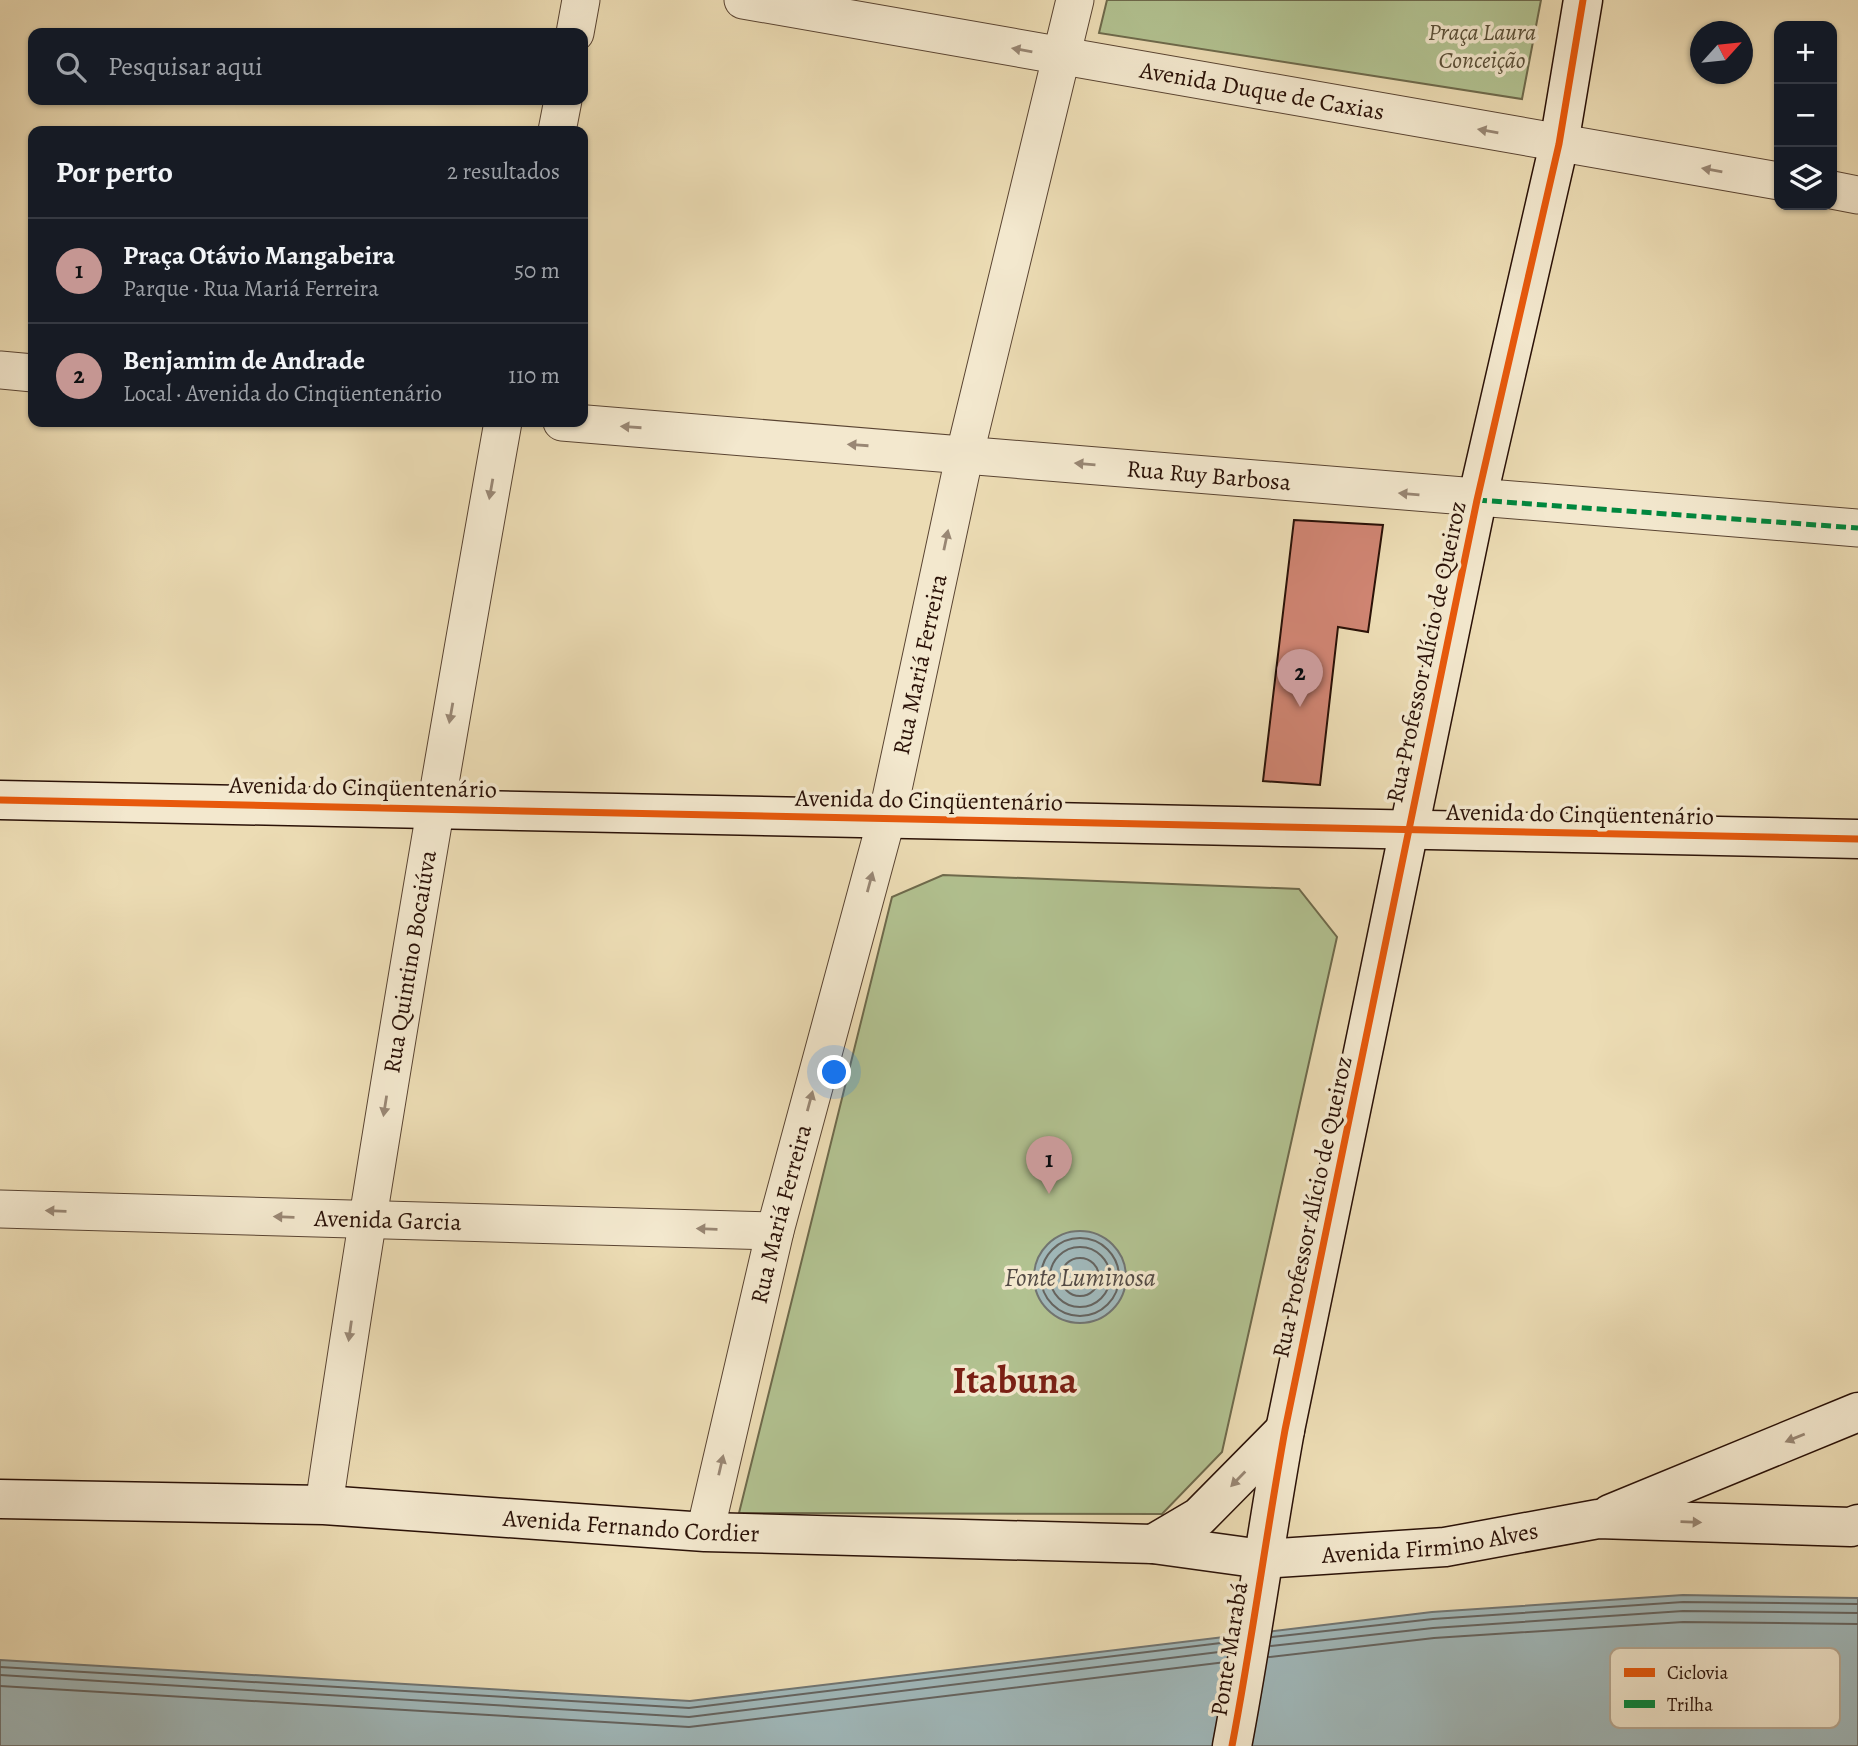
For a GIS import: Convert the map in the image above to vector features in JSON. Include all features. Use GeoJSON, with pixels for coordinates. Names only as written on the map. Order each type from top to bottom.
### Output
{"type":"FeatureCollection","features":[{"type":"Feature","properties":{"kind":"street"},"geometry":{"type":"LineString","coordinates":[[576,28],[581,0]]}},
{"type":"Feature","properties":{"kind":"street","name":"Avenida Duque de Caxias"},"geometry":{"type":"LineString","coordinates":[[743,0],[1774,180]]}},
{"type":"Feature","properties":{"kind":"street","name":"Rua Mariá Ferreira"},"geometry":{"type":"LineString","coordinates":[[705,1532],[775,1231],[887,817],[965,453],[1075,0]]}},
{"type":"Feature","properties":{"kind":"street","name":"Rua Professor Alício de Queiroz"},"geometry":{"type":"LineString","coordinates":[[1262,1559],[1285,1430],[1477,500],[1559,144],[1583,0]]}},
{"type":"Feature","properties":{"kind":"street"},"geometry":{"type":"LineString","coordinates":[[558,126],[562,105]]}},
{"type":"Feature","properties":{"kind":"street"},"geometry":{"type":"LineString","coordinates":[[1837,191],[1858,195]]}},
{"type":"Feature","properties":{"kind":"street"},"geometry":{"type":"LineString","coordinates":[[0,370],[28,373]]}},
{"type":"Feature","properties":{"kind":"street","name":"Rua Ruy Barbosa"},"geometry":{"type":"LineString","coordinates":[[588,424],[965,453],[1477,500],[1858,528]]}},
{"type":"Feature","properties":{"kind":"street","name":"Rua Quintino Bocaiúva"},"geometry":{"type":"LineString","coordinates":[[324,1505],[366,1219],[434,808],[502,427]]}},
{"type":"Feature","properties":{"kind":"street","name":"Avenida do Cinqüentenário"},"geometry":{"type":"LineString","coordinates":[[0,800],[1858,839]]}},
{"type":"Feature","properties":{"kind":"street","name":"Avenida Garcia"},"geometry":{"type":"LineString","coordinates":[[0,1209],[775,1231]]}},
{"type":"Feature","properties":{"kind":"street","name":"Avenida Firmino Alves"},"geometry":{"type":"LineString","coordinates":[[1262,1559],[1445,1547],[1598,1519],[1858,1412]]}},
{"type":"Feature","properties":{"kind":"street"},"geometry":{"type":"LineString","coordinates":[[1153,1544],[1199,1517],[1285,1430]]}},
{"type":"Feature","properties":{"kind":"street","name":"Avenida Fernando Cordier"},"geometry":{"type":"LineString","coordinates":[[0,1499],[324,1505],[705,1532],[1153,1544],[1262,1559]]}},
{"type":"Feature","properties":{"kind":"street","name":"Avenida Firmino Alves"},"geometry":{"type":"LineString","coordinates":[[1598,1519],[1852,1527],[1858,1524]]}},
{"type":"Feature","properties":{"kind":"street","name":"Ponte Marabá"},"geometry":{"type":"LineString","coordinates":[[1232,1746],[1255,1630],[1262,1559]]}},
{"type":"Feature","properties":{"kind":"green space","name":"Praça Laura Conceição"},"geometry":{"type":"Polygon","coordinates":[[[1107,0],[1541,0],[1522,99],[1099,33],[1107,0]]]}},
{"type":"Feature","properties":{"kind":"green space"},"geometry":{"type":"Polygon","coordinates":[[[943,875],[1299,889],[1337,937],[1222,1452],[1162,1514],[739,1513],[892,897],[943,875]]]}},
{"type":"Feature","properties":{"kind":"water","name":"Fonte Luminosa"},"geometry":{"type":"Polygon","coordinates":[[[1080,1231],[1097,1235],[1112,1245],[1122,1260],[1126,1277],[1122,1294],[1112,1309],[1097,1319],[1080,1323],[1063,1319],[1048,1309],[1038,1294],[1034,1277],[1038,1260],[1048,1245],[1063,1235],[1080,1231]]]}},
{"type":"Feature","properties":{"kind":"water"},"geometry":{"type":"Polygon","coordinates":[[[1683,1595],[1858,1598],[1858,1746],[0,1746],[0,1660],[690,1701],[1432,1612],[1683,1595]]]}},
{"type":"Feature","properties":{"kind":"building"},"geometry":{"type":"Polygon","coordinates":[[[1294,520],[1383,525],[1368,632],[1338,627],[1320,785],[1263,781],[1294,520]]]}},
{"type":"Feature","properties":{"kind":"marked path"},"geometry":{"type":"LineString","coordinates":[[1477,500],[1858,528]]}},
{"type":"Feature","properties":{"kind":"cycle path"},"geometry":{"type":"LineString","coordinates":[[1232,1746],[1285,1430],[1477,500],[1559,144],[1583,0]]}},
{"type":"Feature","properties":{"kind":"cycle path"},"geometry":{"type":"LineString","coordinates":[[0,800],[1858,839]]}},
{"type":"Feature","properties":{"kind":"place","name":"Benjamim de Andrade"},"geometry":{"type":"Point","coordinates":[1300,707]}},
{"type":"Feature","properties":{"kind":"place","name":"Praça Otávio Mangabeira"},"geometry":{"type":"Point","coordinates":[1049,1194]}},
{"type":"Feature","properties":{"kind":"district","name":"Itabuna"},"geometry":{"type":"Point","coordinates":[1015,1380]}}]}
